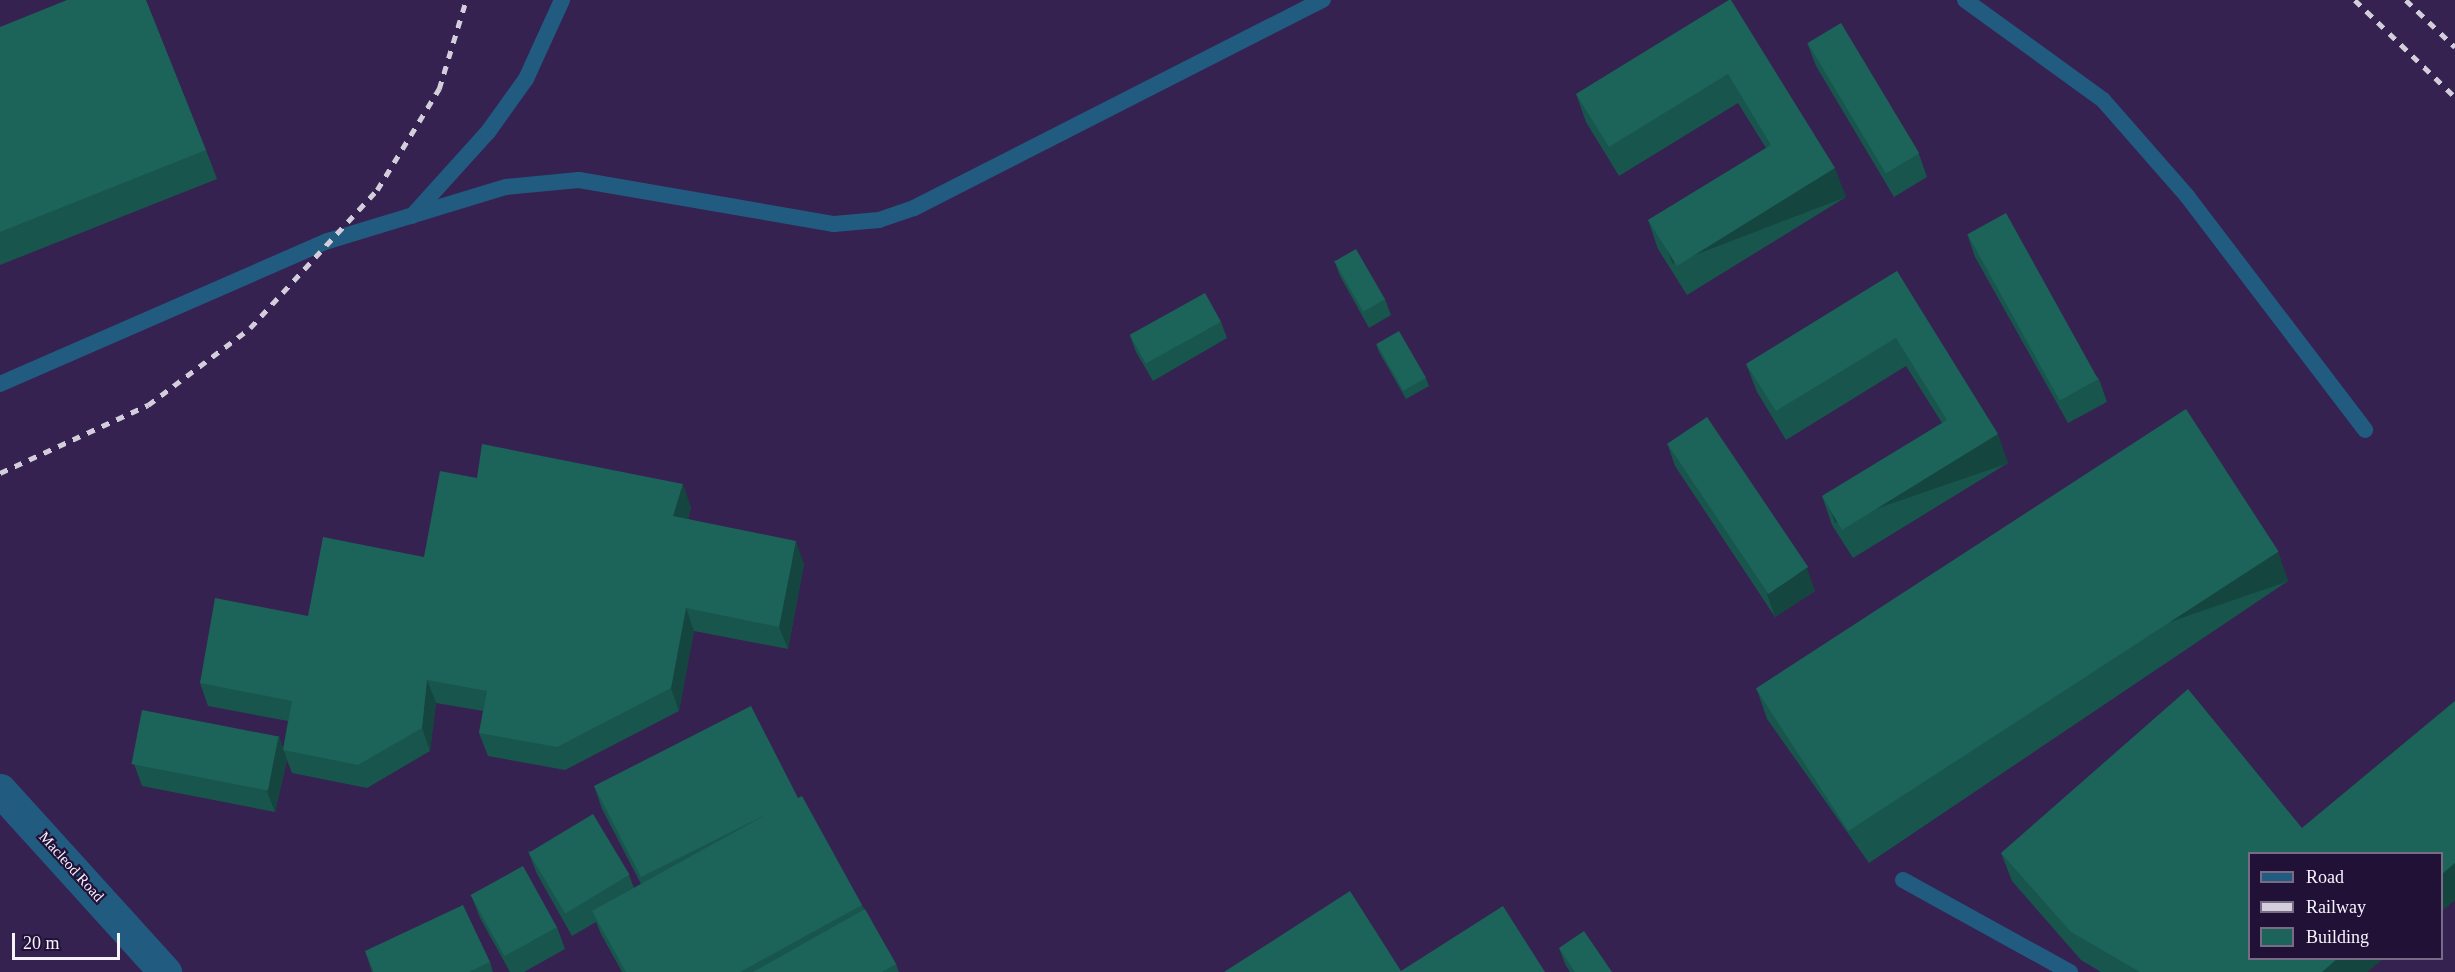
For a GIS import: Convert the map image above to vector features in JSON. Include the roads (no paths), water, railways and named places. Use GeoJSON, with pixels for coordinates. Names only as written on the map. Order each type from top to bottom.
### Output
{"type":"FeatureCollection","features":[{"type":"Feature","properties":{"kind":"street","name":"Macleod Road"},"geometry":{"type":"LineString","coordinates":[[0,790],[165,972]]}},
{"type":"Feature","properties":{"kind":"lane"},"geometry":{"type":"LineString","coordinates":[[411,217],[488,132],[526,79],[562,0]]}},
{"type":"Feature","properties":{"kind":"lane"},"geometry":{"type":"LineString","coordinates":[[0,384],[328,240],[506,187],[579,180],[834,224],[879,220],[914,208],[1323,0]]}},
{"type":"Feature","properties":{"kind":"lane"},"geometry":{"type":"LineString","coordinates":[[1965,0],[2103,100],[2187,196],[2365,430]]}},
{"type":"Feature","properties":{"kind":"lane"},"geometry":{"type":"LineString","coordinates":[[1903,880],[2070,972]]}},
{"type":"Feature","properties":{"kind":"railway"},"geometry":{"type":"LineString","coordinates":[[0,473],[148,405],[250,328],[377,190],[439,89],[466,0]]}},
{"type":"Feature","properties":{"kind":"railway"},"geometry":{"type":"LineString","coordinates":[[2355,0],[2455,97]]}},
{"type":"Feature","properties":{"kind":"railway"},"geometry":{"type":"LineString","coordinates":[[2406,0],[2455,47]]}}]}
